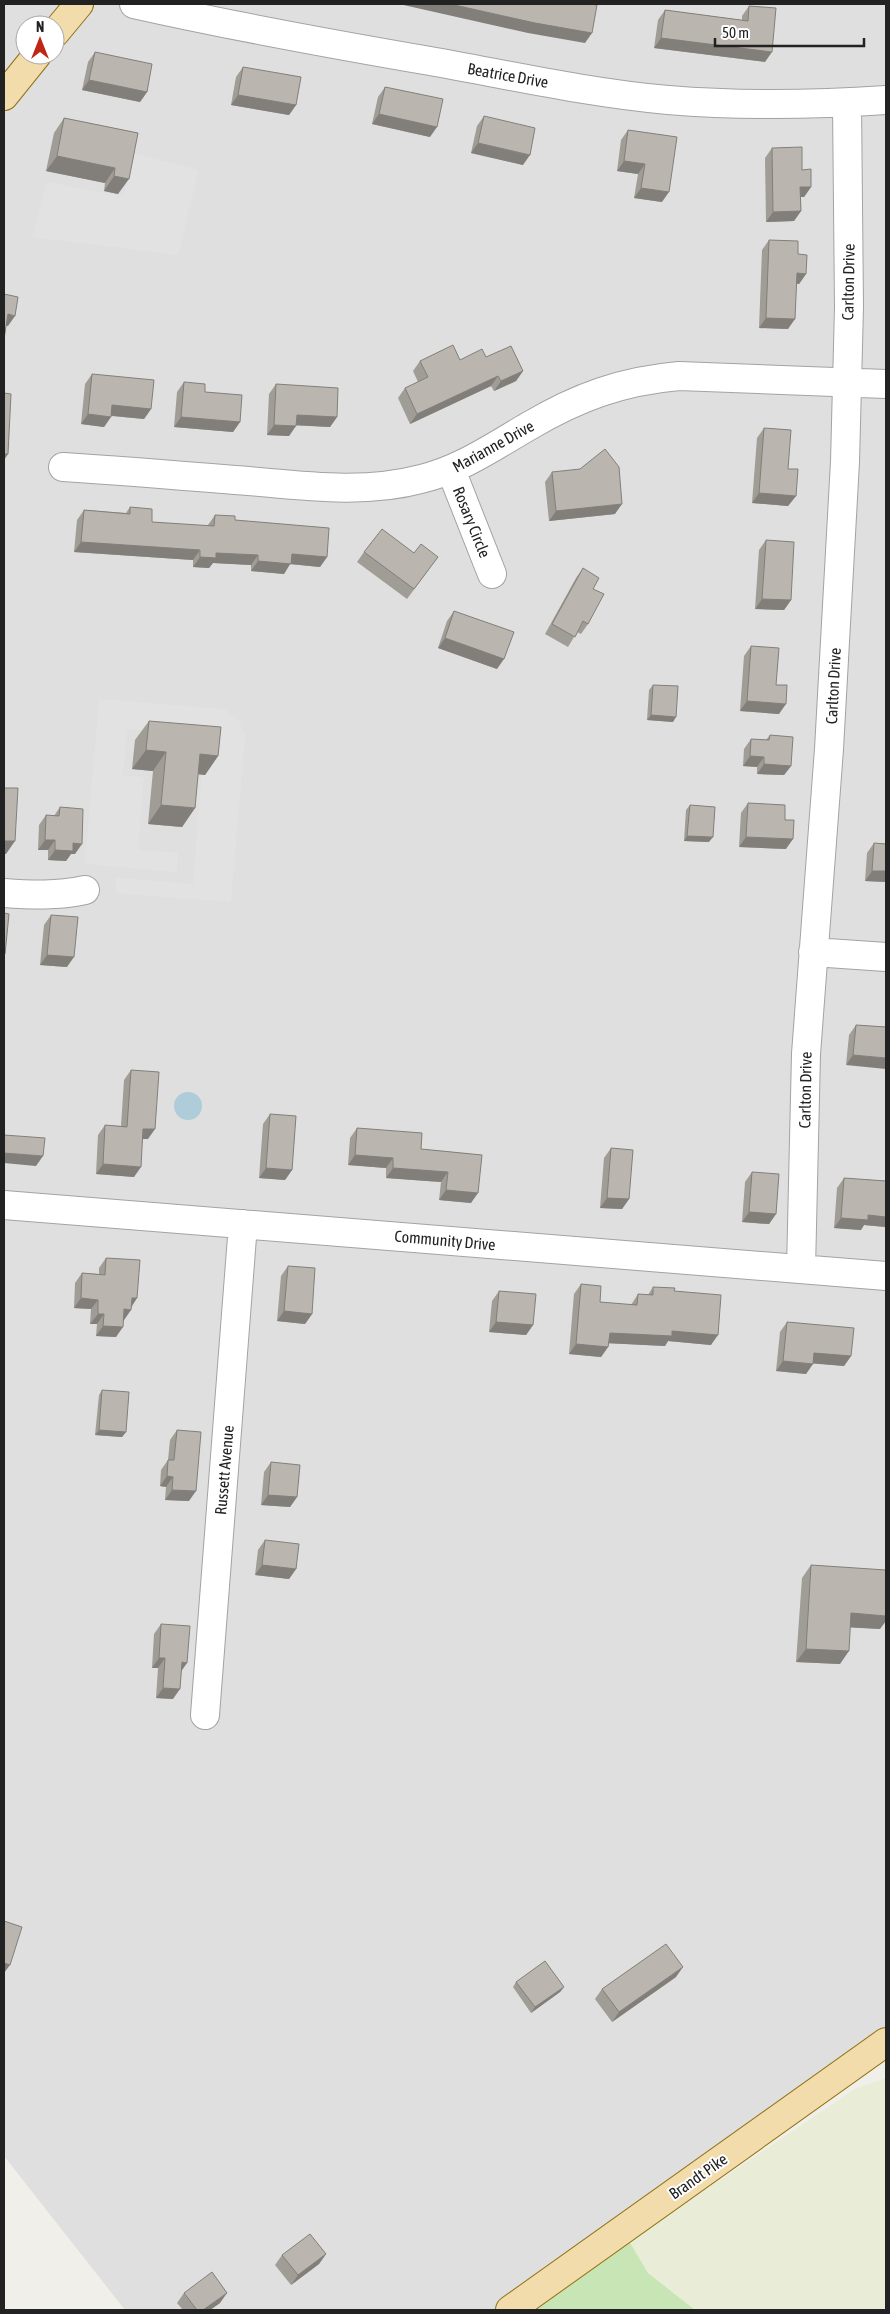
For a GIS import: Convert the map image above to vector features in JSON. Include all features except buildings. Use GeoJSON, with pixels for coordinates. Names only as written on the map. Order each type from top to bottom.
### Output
{"type":"FeatureCollection","features":[{"type":"Feature","properties":{"kind":"main road"},"geometry":{"type":"LineString","coordinates":[[65,21],[79,4]]}},
{"type":"Feature","properties":{"kind":"main road"},"geometry":{"type":"LineString","coordinates":[[4,96],[29,65]]}},
{"type":"Feature","properties":{"kind":"main road","name":"Brandt Pike"},"geometry":{"type":"LineString","coordinates":[[510,2310],[886,2042]]}},
{"type":"Feature","properties":{"kind":"street","name":"Beatrice Drive"},"geometry":{"type":"LineString","coordinates":[[134,4],[344,46],[581,88],[667,100],[739,104],[847,103],[886,100]]}},
{"type":"Feature","properties":{"kind":"street","name":"Carlton Drive"},"geometry":{"type":"LineString","coordinates":[[801,1269],[806,1054],[812,952],[830,739],[845,462],[849,174],[847,103]]}},
{"type":"Feature","properties":{"kind":"street","name":"Marianne Drive"},"geometry":{"type":"LineString","coordinates":[[63,466],[347,488],[389,486],[451,470],[475,460],[530,425],[587,396],[624,384],[678,376],[886,384]]}},
{"type":"Feature","properties":{"kind":"street","name":"Rosary Circle"},"geometry":{"type":"LineString","coordinates":[[451,470],[492,574]]}},
{"type":"Feature","properties":{"kind":"street"},"geometry":{"type":"LineString","coordinates":[[4,893],[46,896],[85,890]]}},
{"type":"Feature","properties":{"kind":"street"},"geometry":{"type":"LineString","coordinates":[[812,952],[886,956]]}},
{"type":"Feature","properties":{"kind":"street","name":"Community Drive"},"geometry":{"type":"LineString","coordinates":[[4,1205],[886,1276]]}},
{"type":"Feature","properties":{"kind":"street","name":"Russett Avenue"},"geometry":{"type":"LineString","coordinates":[[204,1715],[243,1224]]}},
{"type":"Feature","properties":{"kind":"shaded area"},"geometry":{"type":"Polygon","coordinates":[[[4,4],[886,4],[886,2043],[512,2310],[125,2310],[4,2156],[4,4]]]}},
{"type":"Feature","properties":{"kind":"shaded area"},"geometry":{"type":"Polygon","coordinates":[[[132,153],[199,170],[178,255],[32,237],[47,182],[124,196],[132,153]]]}},
{"type":"Feature","properties":{"kind":"shaded area"},"geometry":{"type":"Polygon","coordinates":[[[99,699],[224,709],[238,719],[245,735],[231,902],[115,893],[116,878],[193,884],[205,735],[127,729],[123,775],[144,777],[138,850],[178,853],[177,872],[85,864],[99,699]]]}},
{"type":"Feature","properties":{"kind":"green space"},"geometry":{"type":"Polygon","coordinates":[[[886,2078],[886,2310],[695,2310],[648,2273],[629,2241],[855,2089],[886,2078]]]}},
{"type":"Feature","properties":{"kind":"green space"},"geometry":{"type":"Polygon","coordinates":[[[629,2241],[648,2273],[695,2310],[534,2310],[629,2241]]]}},
{"type":"Feature","properties":{"kind":"water"},"geometry":{"type":"Polygon","coordinates":[[[188,1092],[198,1096],[202,1106],[198,1116],[188,1120],[178,1116],[174,1106],[178,1096],[188,1092]]]}}]}
